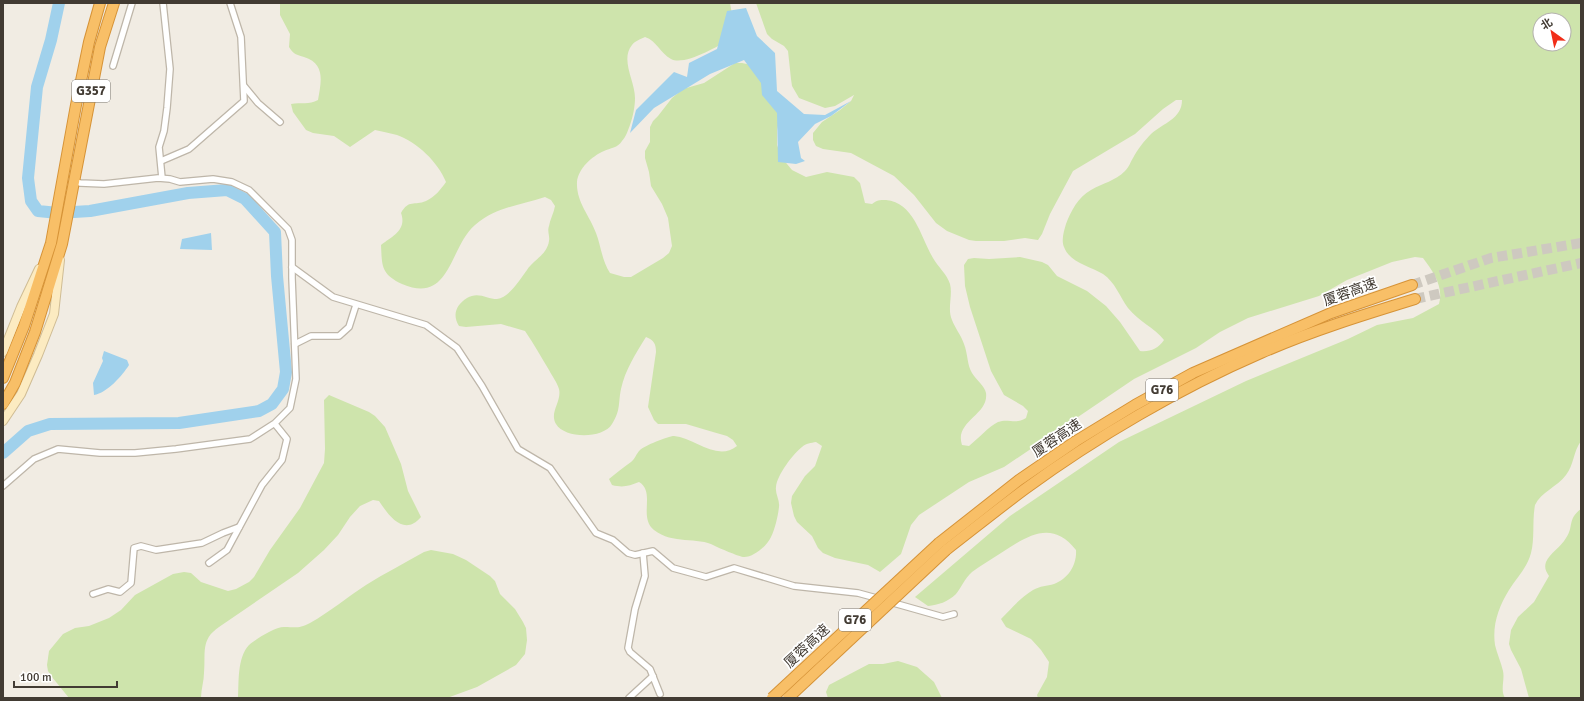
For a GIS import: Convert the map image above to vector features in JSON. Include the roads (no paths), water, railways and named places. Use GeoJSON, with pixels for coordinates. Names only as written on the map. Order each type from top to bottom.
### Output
{"type":"FeatureCollection","features":[{"type":"Feature","properties":{"kind":"highway","name":"G357"},"geometry":{"type":"LineString","coordinates":[[3,378],[24,326],[51,243],[88,49],[100,3]]}},
{"type":"Feature","properties":{"kind":"highway","name":"G357"},"geometry":{"type":"LineString","coordinates":[[3,404],[15,383],[35,332],[62,244],[75,181],[87,108],[100,47],[114,3]]}},
{"type":"Feature","properties":{"kind":"highway","name":"厦蓉高速"},"geometry":{"type":"LineString","coordinates":[[772,698],[1018,480],[1076,441],[1135,405],[1193,373],[1325,316],[1412,285]]}},
{"type":"Feature","properties":{"kind":"highway","name":"厦蓉高速"},"geometry":{"type":"LineString","coordinates":[[788,698],[942,547],[1081,451],[1140,415],[1196,384],[1261,353],[1335,323],[1415,299]]}},
{"type":"Feature","properties":{"kind":"street"},"geometry":{"type":"LineString","coordinates":[[113,66],[132,3]]}},
{"type":"Feature","properties":{"kind":"street"},"geometry":{"type":"LineString","coordinates":[[162,178],[159,147],[165,123],[170,68],[163,3]]}},
{"type":"Feature","properties":{"kind":"street"},"geometry":{"type":"LineString","coordinates":[[161,161],[189,149],[244,101],[241,37],[230,3]]}},
{"type":"Feature","properties":{"kind":"street"},"geometry":{"type":"LineString","coordinates":[[243,86],[258,103],[280,122]]}},
{"type":"Feature","properties":{"kind":"street"},"geometry":{"type":"LineString","coordinates":[[3,486],[34,459],[58,449],[100,454],[135,453],[250,439],[275,424],[290,408],[296,379],[292,240],[288,229],[249,190],[232,182],[213,179],[180,182],[162,178],[104,184],[80,183],[75,181]]}},
{"type":"Feature","properties":{"kind":"street"},"geometry":{"type":"LineString","coordinates":[[3,352],[21,306],[51,243]]}},
{"type":"Feature","properties":{"kind":"street"},"geometry":{"type":"LineString","coordinates":[[3,421],[21,394],[54,314],[62,244]]}},
{"type":"Feature","properties":{"kind":"street"},"geometry":{"type":"LineString","coordinates":[[292,267],[333,298],[426,325],[456,348],[482,386],[518,449],[550,468],[596,533],[612,540],[628,553],[635,555],[653,551],[673,568],[706,577],[734,568],[794,586],[858,593],[943,616],[954,614]]}},
{"type":"Feature","properties":{"kind":"street"},"geometry":{"type":"LineString","coordinates":[[295,344],[311,336],[339,336],[349,327],[356,305]]}},
{"type":"Feature","properties":{"kind":"street"},"geometry":{"type":"LineString","coordinates":[[209,563],[227,550],[262,485],[282,460],[287,439],[275,424]]}},
{"type":"Feature","properties":{"kind":"street"},"geometry":{"type":"LineString","coordinates":[[93,594],[108,589],[120,592],[131,583],[134,548],[141,546],[156,550],[202,543],[223,533],[239,528]]}},
{"type":"Feature","properties":{"kind":"street"},"geometry":{"type":"LineString","coordinates":[[643,553],[646,576],[635,609],[628,648],[630,652],[650,669],[660,694]]}},
{"type":"Feature","properties":{"kind":"street"},"geometry":{"type":"LineString","coordinates":[[629,698],[653,676]]}},
{"type":"Feature","properties":{"kind":"water"},"geometry":{"type":"Polygon","coordinates":[[[746,8],[757,36],[775,53],[777,91],[804,114],[825,115],[851,101],[831,116],[815,124],[798,142],[801,158],[805,161],[796,164],[778,162],[777,113],[762,95],[761,83],[744,60],[710,74],[654,108],[630,133],[636,110],[674,72],[687,77],[689,63],[717,49],[727,11],[746,8]]]}},
{"type":"Feature","properties":{"kind":"water"},"geometry":{"type":"Polygon","coordinates":[[[211,233],[212,250],[180,249],[182,239],[211,233]]]}},
{"type":"Feature","properties":{"kind":"water"},"geometry":{"type":"Polygon","coordinates":[[[104,351],[127,360],[129,365],[109,388],[99,394],[94,395],[93,383],[103,361],[102,358],[104,351]]]}},
{"type":"Feature","properties":{"kind":"waterway"},"geometry":{"type":"LineString","coordinates":[[3,453],[28,431],[50,424],[179,423],[259,411],[272,404],[283,389],[286,372],[277,276],[275,232],[245,199],[227,190],[188,193],[90,211],[58,213],[38,211],[31,201],[28,178],[37,87],[51,40],[59,3]]}},
{"type":"Feature","properties":{"kind":"tunnel"},"geometry":{"type":"LineString","coordinates":[[1412,285],[1491,258],[1581,243]]}},
{"type":"Feature","properties":{"kind":"tunnel"},"geometry":{"type":"LineString","coordinates":[[1415,299],[1581,263]]}}]}
